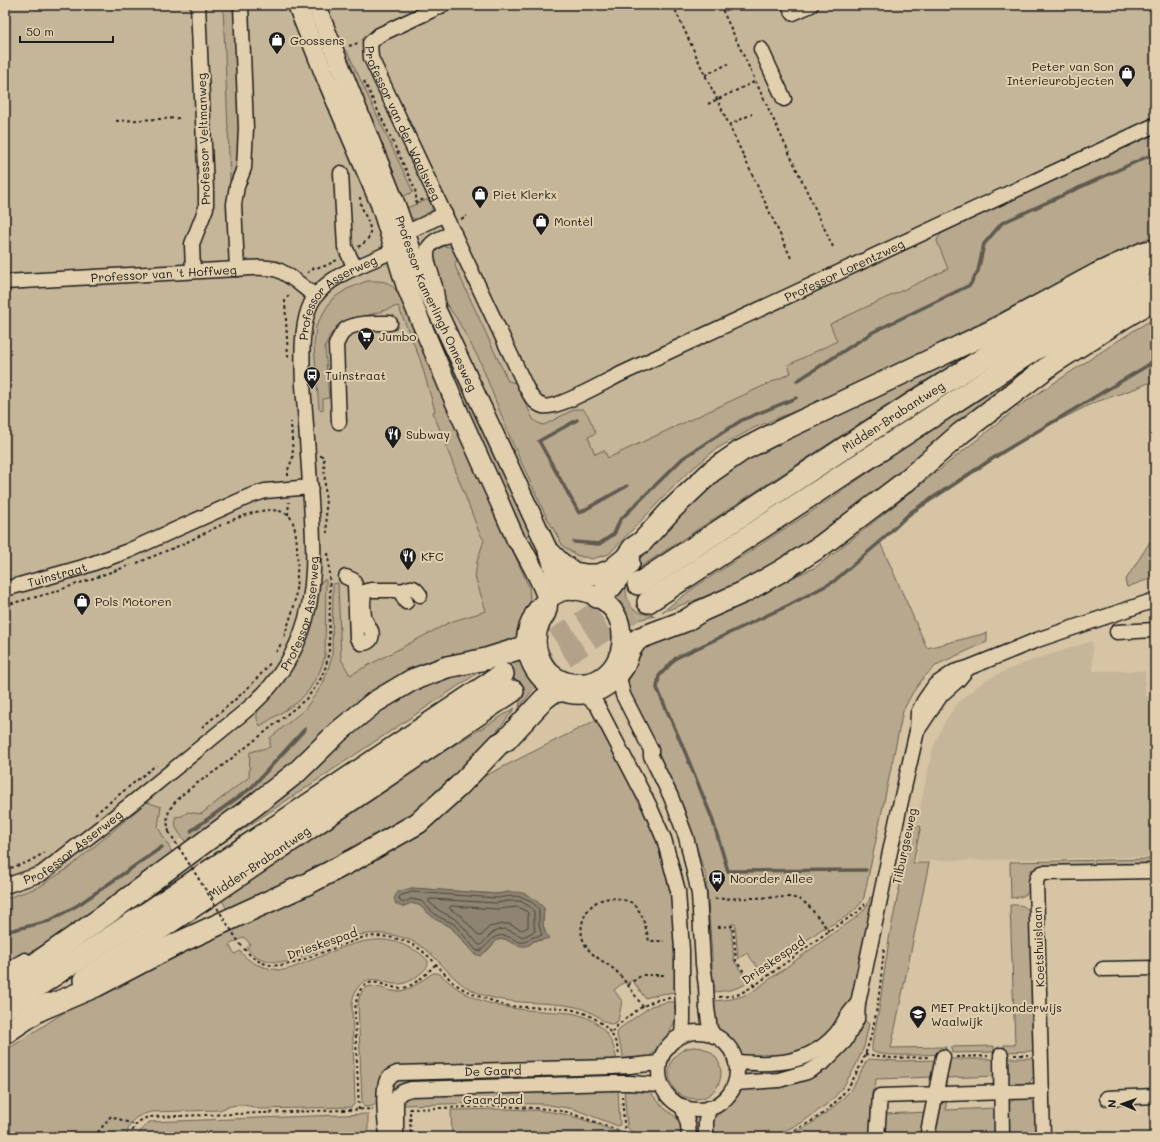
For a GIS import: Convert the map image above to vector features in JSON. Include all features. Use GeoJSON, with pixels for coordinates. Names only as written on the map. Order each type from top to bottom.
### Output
{"type":"FeatureCollection","features":[{"type":"Feature","properties":{"kind":"highway"},"geometry":{"type":"LineString","coordinates":[[549,552],[560,563],[574,573],[586,575],[604,574],[615,568],[626,558],[633,548],[642,542],[672,509],[712,471],[741,451],[992,331],[1096,274],[1143,253],[1155,250]]}},
{"type":"Feature","properties":{"kind":"highway","name":"Midden-Brabantweg"},"geometry":{"type":"LineString","coordinates":[[638,584],[908,406],[1024,333],[1155,260]]}},
{"type":"Feature","properties":{"kind":"highway","name":"Midden-Brabantweg"},"geometry":{"type":"LineString","coordinates":[[648,602],[1034,350],[1155,284]]}},
{"type":"Feature","properties":{"kind":"highway"},"geometry":{"type":"LineString","coordinates":[[627,644],[685,621],[701,611],[744,592],[822,546],[905,482],[961,434],[1052,364],[1155,299]]}},
{"type":"Feature","properties":{"kind":"highway"},"geometry":{"type":"LineString","coordinates":[[596,597],[603,594],[611,587],[638,551],[642,542]]}},
{"type":"Feature","properties":{"kind":"highway"},"geometry":{"type":"LineString","coordinates":[[5,985],[104,916],[255,806],[297,772],[338,732],[375,702],[412,680],[447,668],[486,659],[521,648],[526,643]]}},
{"type":"Feature","properties":{"kind":"highway","name":"Midden-Brabantweg"},"geometry":{"type":"LineString","coordinates":[[5,1008],[508,682],[5,1033]]}},
{"type":"Feature","properties":{"kind":"highway"},"geometry":{"type":"LineString","coordinates":[[37,1011],[96,986],[178,943],[307,884],[355,859],[418,823],[459,786],[499,744],[506,740],[544,698],[553,692],[556,685]]}},
{"type":"Feature","properties":{"kind":"main road","name":"Professor Kamerlingh Onnesweg"},"geometry":{"type":"LineString","coordinates":[[297,5],[325,76],[380,204],[409,294],[461,417],[516,540],[522,547],[542,604]]}},
{"type":"Feature","properties":{"kind":"main road","name":"Professor Kamerlingh Onnesweg"},"geometry":{"type":"LineString","coordinates":[[316,5],[396,205],[423,283],[549,552],[554,571],[562,587],[573,591]]}},
{"type":"Feature","properties":{"kind":"main road"},"geometry":{"type":"LineString","coordinates":[[573,591],[593,595],[609,606],[617,617],[627,644],[625,666],[598,691],[585,694],[573,694],[540,678],[533,669],[528,656],[526,643],[527,628],[542,604],[564,592],[573,591]]}},
{"type":"Feature","properties":{"kind":"main road"},"geometry":{"type":"LineString","coordinates":[[542,604],[547,610],[537,632],[537,647],[546,668],[555,676],[556,685]]}},
{"type":"Feature","properties":{"kind":"main road"},"geometry":{"type":"LineString","coordinates":[[556,685],[572,683],[580,684],[613,676]]}},
{"type":"Feature","properties":{"kind":"street","name":"Professor Veltmanweg"},"geometry":{"type":"LineString","coordinates":[[193,271],[192,244],[206,208],[198,5]]}},
{"type":"Feature","properties":{"kind":"street"},"geometry":{"type":"LineString","coordinates":[[237,269],[234,204],[237,186],[244,168],[246,128],[242,5]]}},
{"type":"Feature","properties":{"kind":"street","name":"Professor van der Waalsweg"},"geometry":{"type":"LineString","coordinates":[[443,5],[379,35],[370,43],[371,58],[525,385],[534,400]]}},
{"type":"Feature","properties":{"kind":"street"},"geometry":{"type":"LineString","coordinates":[[789,5],[793,13],[810,5]]}},
{"type":"Feature","properties":{"kind":"street"},"geometry":{"type":"LineString","coordinates":[[761,49],[784,99]]}},
{"type":"Feature","properties":{"kind":"street","name":"Professor Lorentzweg"},"geometry":{"type":"LineString","coordinates":[[534,400],[543,406],[554,406],[568,400],[1155,125]]}},
{"type":"Feature","properties":{"kind":"street"},"geometry":{"type":"LineString","coordinates":[[341,173],[346,247],[355,268]]}},
{"type":"Feature","properties":{"kind":"street","name":"Professor van der Waalsweg"},"geometry":{"type":"LineString","coordinates":[[406,232],[445,214]]}},
{"type":"Feature","properties":{"kind":"street","name":"Professor Asserweg"},"geometry":{"type":"LineString","coordinates":[[5,886],[41,874],[136,800],[254,704],[281,673],[294,650],[307,616],[313,562],[310,487],[302,370],[302,338],[309,306],[315,296],[330,281],[394,250],[406,232]]}},
{"type":"Feature","properties":{"kind":"street"},"geometry":{"type":"LineString","coordinates":[[440,317],[434,281],[428,264],[427,251],[436,241],[454,233]]}},
{"type":"Feature","properties":{"kind":"street","name":"Professor Asserweg"},"geometry":{"type":"LineString","coordinates":[[394,250],[413,254]]}},
{"type":"Feature","properties":{"kind":"street","name":"Professor van 't Hoffweg"},"geometry":{"type":"LineString","coordinates":[[5,282],[268,268],[278,270],[290,277],[315,296]]}},
{"type":"Feature","properties":{"kind":"street"},"geometry":{"type":"LineString","coordinates":[[339,422],[336,345],[339,338],[346,329],[357,325],[390,323]]}},
{"type":"Feature","properties":{"kind":"street","name":"Tuinstraat"},"geometry":{"type":"LineString","coordinates":[[5,590],[80,568],[128,551],[250,496],[265,491],[310,487]]}},
{"type":"Feature","properties":{"kind":"street"},"geometry":{"type":"LineString","coordinates":[[346,577],[353,580],[355,585],[357,638],[363,643],[369,641],[372,633],[364,618],[364,593],[366,591],[371,590],[403,597],[402,591],[413,587],[420,595]]}},
{"type":"Feature","properties":{"kind":"street","name":"Tilburgseweg"},"geometry":{"type":"LineString","coordinates":[[736,1083],[779,1080],[807,1072],[824,1062],[845,1041],[857,1019],[858,1003],[917,731],[942,695],[968,668],[1044,638],[1155,600]]}},
{"type":"Feature","properties":{"kind":"street"},"geometry":{"type":"LineString","coordinates":[[1117,632],[1155,630]]}},
{"type":"Feature","properties":{"kind":"street"},"geometry":{"type":"LineString","coordinates":[[613,676],[611,688],[639,742],[651,756],[671,797],[686,838],[699,894],[703,964],[708,997],[710,1030],[714,1036],[727,1047],[736,1062],[736,1083],[731,1092],[717,1106],[695,1109],[675,1103],[664,1092],[658,1078],[659,1063],[665,1050],[670,1044],[688,1033],[702,1032],[714,1036]]}},
{"type":"Feature","properties":{"kind":"street"},"geometry":{"type":"LineString","coordinates":[[585,694],[596,705],[649,805],[664,839],[678,892],[682,950],[680,998],[683,1020],[682,1036]]}},
{"type":"Feature","properties":{"kind":"street","name":"Koetshuislaan"},"geometry":{"type":"LineString","coordinates":[[1043,1137],[1036,882],[1038,876],[1042,874],[1155,870]]}},
{"type":"Feature","properties":{"kind":"street"},"geometry":{"type":"LineString","coordinates":[[5,972],[54,942],[104,916]]}},
{"type":"Feature","properties":{"kind":"street"},"geometry":{"type":"LineString","coordinates":[[1103,970],[1155,968]]}},
{"type":"Feature","properties":{"kind":"street","name":"Tilburgseweg"},"geometry":{"type":"LineString","coordinates":[[736,1062],[779,1064],[797,1060],[816,1051],[835,1035],[858,1003]]}},
{"type":"Feature","properties":{"kind":"street"},"geometry":{"type":"LineString","coordinates":[[1001,1055],[1002,1137]]}},
{"type":"Feature","properties":{"kind":"street"},"geometry":{"type":"LineString","coordinates":[[927,1137],[943,1057]]}},
{"type":"Feature","properties":{"kind":"street","name":"De Gaard"},"geometry":{"type":"LineString","coordinates":[[395,1137],[396,1134],[385,1084],[390,1076],[397,1073],[612,1067],[659,1063]]}},
{"type":"Feature","properties":{"kind":"street","name":"De Gaard"},"geometry":{"type":"LineString","coordinates":[[388,1137],[390,1109],[400,1093],[405,1090],[612,1083],[660,1085]]}},
{"type":"Feature","properties":{"kind":"street"},"geometry":{"type":"LineString","coordinates":[[877,1137],[880,1096],[1042,1091]]}},
{"type":"Feature","properties":{"kind":"street"},"geometry":{"type":"LineString","coordinates":[[1107,1098],[1155,1096]]}},
{"type":"Feature","properties":{"kind":"street"},"geometry":{"type":"LineString","coordinates":[[682,1106],[688,1124],[689,1137]]}},
{"type":"Feature","properties":{"kind":"street"},"geometry":{"type":"LineString","coordinates":[[706,1136],[706,1121],[709,1108]]}},
{"type":"Feature","properties":{"kind":"path"},"geometry":{"type":"LineString","coordinates":[[673,5],[791,258]]}},
{"type":"Feature","properties":{"kind":"path"},"geometry":{"type":"LineString","coordinates":[[720,5],[833,247]]}},
{"type":"Feature","properties":{"kind":"path"},"geometry":{"type":"LineString","coordinates":[[348,46],[349,50]]}},
{"type":"Feature","properties":{"kind":"path"},"geometry":{"type":"LineString","coordinates":[[705,75],[728,64]]}},
{"type":"Feature","properties":{"kind":"path","name":"Professor Kamerlingh Onnesweg"},"geometry":{"type":"LineString","coordinates":[[362,78],[415,189],[416,202]]}},
{"type":"Feature","properties":{"kind":"path"},"geometry":{"type":"LineString","coordinates":[[708,104],[756,81]]}},
{"type":"Feature","properties":{"kind":"path"},"geometry":{"type":"LineString","coordinates":[[730,125],[752,114]]}},
{"type":"Feature","properties":{"kind":"path"},"geometry":{"type":"LineString","coordinates":[[116,121],[181,118]]}},
{"type":"Feature","properties":{"kind":"path","name":"Professor Asserweg"},"geometry":{"type":"LineString","coordinates":[[198,731],[233,703],[250,686],[273,658],[283,639],[294,605],[298,571],[296,533],[293,520],[288,515]]}},
{"type":"Feature","properties":{"kind":"path"},"geometry":{"type":"LineString","coordinates":[[327,518],[327,533]]}},
{"type":"Feature","properties":{"kind":"path","name":"Drieskespad"},"geometry":{"type":"LineString","coordinates":[[328,548],[330,593],[329,650],[326,666],[314,689],[306,699],[293,710],[191,788],[172,806],[168,814],[167,824],[169,832],[249,956],[272,966],[286,965],[364,937],[387,937],[410,943],[426,954],[452,982],[472,994],[504,1005],[558,1008],[579,1011],[594,1018],[612,1032],[615,1027],[643,1007],[659,1000],[680,998]]}},
{"type":"Feature","properties":{"kind":"path","name":"Professor Asserweg"},"geometry":{"type":"LineString","coordinates":[[89,818],[156,765]]}},
{"type":"Feature","properties":{"kind":"path","name":"Professor Asserweg"},"geometry":{"type":"LineString","coordinates":[[5,870],[28,862],[49,850]]}},
{"type":"Feature","properties":{"kind":"path"},"geometry":{"type":"LineString","coordinates":[[715,899],[789,897],[799,899],[808,905],[829,931],[858,912],[867,900]]}},
{"type":"Feature","properties":{"kind":"path"},"geometry":{"type":"LineString","coordinates":[[643,1007],[628,985],[615,970],[589,951],[583,941],[581,930],[583,917],[588,908],[597,901],[606,898],[624,900],[632,903],[639,912],[649,941],[664,941]]}},
{"type":"Feature","properties":{"kind":"path"},"geometry":{"type":"LineString","coordinates":[[718,927],[733,926],[736,961],[754,986]]}},
{"type":"Feature","properties":{"kind":"path","name":"Drieskespad"},"geometry":{"type":"LineString","coordinates":[[708,997],[737,995],[754,986],[829,931]]}},
{"type":"Feature","properties":{"kind":"path"},"geometry":{"type":"LineString","coordinates":[[778,1137],[806,1125],[822,1114],[849,1086],[858,1071],[865,1054],[877,1011],[885,946]]}},
{"type":"Feature","properties":{"kind":"path"},"geometry":{"type":"LineString","coordinates":[[359,1110],[355,1002],[359,992],[365,985],[377,982],[395,988],[403,988],[411,985],[425,975],[436,964]]}},
{"type":"Feature","properties":{"kind":"path"},"geometry":{"type":"LineString","coordinates":[[628,985],[642,975],[665,975]]}},
{"type":"Feature","properties":{"kind":"path","name":"Gaardpad"},"geometry":{"type":"LineString","coordinates":[[135,1125],[144,1118],[155,1116],[500,1106],[549,1109],[567,1112],[624,1133]]}},
{"type":"Feature","properties":{"kind":"path"},"geometry":{"type":"LineString","coordinates":[[410,1109],[411,1137]]}},
{"type":"Feature","properties":{"kind":"path"},"geometry":{"type":"LineString","coordinates":[[94,1137],[111,1116],[135,1125],[131,1137]]}},
{"type":"Feature","properties":{"kind":"path"},"geometry":{"type":"LineString","coordinates":[[624,1133],[625,1137]]}},
{"type":"Feature","properties":{"kind":"path"},"geometry":{"type":"LineString","coordinates":[[624,1133],[637,1137]]}},
{"type":"Feature","properties":{"kind":"shaded area"},"geometry":{"type":"Polygon","coordinates":[[[5,5],[1155,5],[1155,185],[834,347],[605,543],[503,620],[53,926],[5,941],[5,5]]]}},
{"type":"Feature","properties":{"kind":"shaded area"},"geometry":{"type":"Polygon","coordinates":[[[223,5],[236,5],[241,145],[238,162],[230,181],[223,5]]]}},
{"type":"Feature","properties":{"kind":"shaded area"},"geometry":{"type":"Polygon","coordinates":[[[347,51],[413,192],[397,199],[339,54],[347,51]]]}},
{"type":"Feature","properties":{"kind":"shaded area"},"geometry":{"type":"Polygon","coordinates":[[[1155,134],[1155,234],[862,383],[754,428],[716,449],[683,477],[609,554],[592,559],[576,555],[563,546],[546,516],[511,440],[480,361],[457,319],[445,302],[432,260],[434,254],[442,247],[447,246],[452,248],[455,252],[455,266],[508,381],[516,383],[533,419],[544,425],[575,409],[583,409],[588,415],[596,433],[588,437],[595,454],[604,450],[608,458],[791,373],[788,365],[837,341],[830,324],[948,269],[937,241],[942,233],[1155,134]]]}},
{"type":"Feature","properties":{"kind":"shaded area"},"geometry":{"type":"Polygon","coordinates":[[[429,199],[432,210],[419,220],[406,214],[404,209],[429,199]]]}},
{"type":"Feature","properties":{"kind":"shaded area"},"geometry":{"type":"Polygon","coordinates":[[[367,281],[386,282],[399,294],[529,587],[530,605],[527,616],[523,626],[514,640],[419,671],[290,771],[188,846],[176,828],[175,817],[182,816],[188,812],[201,814],[249,777],[250,752],[270,747],[270,738],[305,709],[323,684],[332,657],[333,584],[338,583],[341,659],[350,675],[450,622],[486,611],[475,577],[477,562],[484,540],[479,532],[433,412],[435,411],[420,359],[398,306],[343,323],[330,335],[325,347],[329,398],[323,399],[323,410],[319,409],[314,346],[316,326],[332,299],[347,289],[367,281]]]}},
{"type":"Feature","properties":{"kind":"shaded area"},"geometry":{"type":"Polygon","coordinates":[[[428,312],[532,533],[523,537],[425,314],[428,312]]]}},
{"type":"Feature","properties":{"kind":"shaded area"},"geometry":{"type":"Polygon","coordinates":[[[1155,318],[1155,380],[1137,388],[1093,403],[1032,434],[912,514],[879,540],[927,648],[987,633],[987,642],[938,664],[924,677],[913,692],[903,711],[862,902],[852,912],[822,929],[762,973],[747,953],[738,959],[735,924],[731,924],[734,961],[748,983],[731,990],[712,992],[712,955],[706,876],[684,808],[630,697],[627,681],[633,662],[646,643],[816,567],[1022,404],[1155,318]]]}},
{"type":"Feature","properties":{"kind":"shaded area"},"geometry":{"type":"Polygon","coordinates":[[[1029,320],[923,382],[631,573],[629,571],[674,517],[740,460],[1029,320]]]}},
{"type":"Feature","properties":{"kind":"shaded area"},"geometry":{"type":"Polygon","coordinates":[[[1036,364],[901,470],[824,536],[757,578],[662,612],[695,587],[823,504],[904,448],[1036,364]]]}},
{"type":"Feature","properties":{"kind":"shaded area"},"geometry":{"type":"Polygon","coordinates":[[[1155,534],[1155,577],[1127,587],[1125,581],[1155,534]]]}},
{"type":"Feature","properties":{"kind":"shaded area"},"geometry":{"type":"Polygon","coordinates":[[[326,580],[325,656],[320,671],[309,690],[298,702],[260,726],[257,718],[258,711],[282,684],[302,648],[314,614],[320,583],[326,580]]]}},
{"type":"Feature","properties":{"kind":"shaded area"},"geometry":{"type":"Polygon","coordinates":[[[625,585],[629,604],[632,608],[641,613],[655,616],[628,622],[611,596],[625,585]]]}},
{"type":"Feature","properties":{"kind":"shaded area"},"geometry":{"type":"Polygon","coordinates":[[[1092,641],[1093,671],[1145,671],[1145,696],[1155,696],[1155,857],[916,861],[922,824],[916,825],[933,748],[944,723],[955,706],[966,695],[986,680],[1007,670],[1092,641]]]}},
{"type":"Feature","properties":{"kind":"shaded area"},"geometry":{"type":"Polygon","coordinates":[[[520,657],[537,685],[519,707],[521,683],[516,673],[505,666],[492,664],[520,657]]]}},
{"type":"Feature","properties":{"kind":"shaded area"},"geometry":{"type":"Polygon","coordinates":[[[488,666],[223,843],[263,805],[405,690],[488,666]]]}},
{"type":"Feature","properties":{"kind":"shaded area"},"geometry":{"type":"Polygon","coordinates":[[[515,708],[467,770],[422,812],[229,914],[222,900],[443,752],[515,708]]]}},
{"type":"Feature","properties":{"kind":"shaded area"},"geometry":{"type":"Polygon","coordinates":[[[596,720],[650,820],[661,852],[669,883],[673,912],[676,992],[645,998],[632,980],[628,983],[623,983],[614,990],[622,1001],[618,1021],[610,1024],[580,1008],[566,1005],[510,1001],[483,995],[464,986],[424,948],[396,936],[386,934],[365,934],[355,936],[289,962],[271,961],[255,956],[247,948],[250,944],[244,937],[229,945],[235,954],[240,951],[252,962],[261,966],[275,969],[290,969],[346,947],[371,940],[396,942],[416,951],[424,956],[428,961],[424,971],[407,982],[395,984],[380,980],[371,980],[362,983],[356,990],[352,1005],[355,1103],[352,1107],[260,1109],[240,1105],[230,1106],[220,1110],[151,1112],[137,1117],[131,1123],[127,1137],[5,1137],[5,1051],[66,1011],[475,781],[596,720]],[[411,888],[411,903],[419,905],[435,919],[451,927],[464,943],[486,952],[497,940],[505,939],[512,943],[529,945],[534,941],[543,940],[545,932],[543,925],[544,908],[509,892],[497,894],[411,888]]]}},
{"type":"Feature","properties":{"kind":"shaded area"},"geometry":{"type":"Polygon","coordinates":[[[147,802],[161,807],[158,827],[174,856],[53,939],[5,967],[5,899],[39,887],[70,867],[147,802]]]}},
{"type":"Feature","properties":{"kind":"shaded area"},"geometry":{"type":"Polygon","coordinates":[[[921,826],[913,863],[929,863],[891,1048],[946,1047],[946,1054],[896,1055],[877,1053],[872,1051],[872,1044],[879,1009],[890,933],[912,827],[921,826]]]}},
{"type":"Feature","properties":{"kind":"shaded area"},"geometry":{"type":"Polygon","coordinates":[[[1155,859],[1155,866],[1030,870],[1030,887],[1027,893],[1024,896],[1011,898],[1010,862],[1155,859]]]}},
{"type":"Feature","properties":{"kind":"shaded area"},"geometry":{"type":"Polygon","coordinates":[[[870,897],[874,898],[849,1009],[823,1041],[793,1056],[747,1059],[741,1055],[730,1040],[718,1030],[713,1020],[712,1001],[732,999],[752,992],[858,916],[866,907],[870,897]]]}},
{"type":"Feature","properties":{"kind":"shaded area"},"geometry":{"type":"Polygon","coordinates":[[[1010,905],[1023,906],[1031,915],[1035,1050],[1033,1051],[1005,1052],[1004,1045],[1015,1045],[1010,905]]]}},
{"type":"Feature","properties":{"kind":"shaded area"},"geometry":{"type":"Polygon","coordinates":[[[433,973],[440,974],[470,996],[485,1002],[518,1009],[571,1013],[590,1019],[609,1037],[617,1063],[391,1070],[380,1100],[373,1106],[364,1107],[362,1102],[358,1003],[361,994],[365,988],[369,986],[394,991],[405,990],[433,973]]]}},
{"type":"Feature","properties":{"kind":"shaded area"},"geometry":{"type":"Polygon","coordinates":[[[667,1002],[676,1002],[676,1018],[670,1032],[647,1059],[623,1063],[622,1050],[617,1037],[619,1029],[651,1006],[667,1002]]]}},
{"type":"Feature","properties":{"kind":"shaded area"},"geometry":{"type":"Polygon","coordinates":[[[862,1018],[869,1024],[864,1047],[855,1067],[843,1087],[832,1100],[801,1123],[771,1137],[710,1137],[713,1120],[732,1102],[741,1090],[752,1084],[790,1081],[862,1018]]]}},
{"type":"Feature","properties":{"kind":"shaded area"},"geometry":{"type":"Polygon","coordinates":[[[994,1046],[994,1052],[952,1053],[951,1047],[994,1046]]]}},
{"type":"Feature","properties":{"kind":"shaded area"},"geometry":{"type":"Polygon","coordinates":[[[690,1047],[700,1047],[709,1051],[717,1059],[721,1068],[721,1078],[717,1087],[709,1095],[700,1099],[690,1099],[681,1095],[673,1087],[669,1078],[669,1068],[673,1059],[681,1051],[690,1047]]]}},
{"type":"Feature","properties":{"kind":"shaded area"},"geometry":{"type":"Polygon","coordinates":[[[819,1054],[823,1058],[782,1075],[745,1076],[745,1068],[819,1054]]]}},
{"type":"Feature","properties":{"kind":"shaded area"},"geometry":{"type":"Polygon","coordinates":[[[1005,1058],[1035,1058],[1034,1075],[1028,1084],[1011,1084],[1008,1081],[1005,1058]]]}},
{"type":"Feature","properties":{"kind":"shaded area"},"geometry":{"type":"Polygon","coordinates":[[[869,1059],[899,1061],[938,1060],[935,1077],[876,1079],[875,1090],[872,1090],[870,1137],[788,1137],[805,1128],[836,1105],[852,1089],[869,1059]]]}},
{"type":"Feature","properties":{"kind":"shaded area"},"geometry":{"type":"Polygon","coordinates":[[[946,1059],[995,1059],[997,1076],[946,1078],[946,1088],[942,1084],[946,1059]]]}},
{"type":"Feature","properties":{"kind":"shaded area"},"geometry":{"type":"Polygon","coordinates":[[[611,1071],[611,1080],[403,1086],[392,1105],[392,1088],[397,1080],[611,1071]]]}},
{"type":"Feature","properties":{"kind":"shaded area"},"geometry":{"type":"Polygon","coordinates":[[[618,1088],[620,1125],[618,1126],[574,1109],[543,1104],[484,1103],[402,1105],[405,1100],[415,1093],[618,1088]]]}},
{"type":"Feature","properties":{"kind":"shaded area"},"geometry":{"type":"Polygon","coordinates":[[[624,1088],[649,1091],[664,1108],[681,1121],[685,1137],[645,1136],[631,1131],[627,1127],[624,1088]]]}},
{"type":"Feature","properties":{"kind":"shaded area"},"geometry":{"type":"Polygon","coordinates":[[[1018,1098],[1028,1099],[1035,1105],[1038,1137],[1007,1137],[1007,1109],[1009,1104],[1018,1098]]]}},
{"type":"Feature","properties":{"kind":"shaded area"},"geometry":{"type":"Polygon","coordinates":[[[946,1100],[946,1110],[997,1108],[997,1137],[976,1135],[967,1137],[935,1137],[932,1134],[939,1106],[946,1100]]]}},
{"type":"Feature","properties":{"kind":"shaded area"},"geometry":{"type":"Polygon","coordinates":[[[507,1109],[542,1111],[570,1116],[591,1122],[619,1133],[621,1137],[452,1137],[451,1110],[507,1109]]]}},
{"type":"Feature","properties":{"kind":"shaded area"},"geometry":{"type":"Polygon","coordinates":[[[928,1112],[923,1137],[882,1137],[884,1114],[928,1112]]]}},
{"type":"Feature","properties":{"kind":"shaded area"},"geometry":{"type":"Polygon","coordinates":[[[368,1114],[368,1137],[138,1137],[138,1134],[149,1122],[368,1114]]]}},
{"type":"Feature","properties":{"kind":"water"},"geometry":{"type":"Polygon","coordinates":[[[411,888],[497,894],[512,892],[523,893],[533,898],[544,908],[544,927],[549,938],[534,941],[526,946],[516,945],[505,939],[497,940],[481,956],[474,954],[451,927],[435,919],[419,905],[411,903],[402,907],[396,904],[394,898],[398,892],[411,888]]]}},
{"type":"Feature","properties":{"kind":"waterway"},"geometry":{"type":"LineString","coordinates":[[797,381],[873,332],[970,285],[978,271],[984,244],[1002,223],[1153,154]]}},
{"type":"Feature","properties":{"kind":"waterway"},"geometry":{"type":"LineString","coordinates":[[866,870],[728,871],[712,818],[657,688],[659,676],[676,658],[787,606],[833,582],[881,541],[911,512],[1001,453],[1155,361]]}},
{"type":"Feature","properties":{"kind":"waterway"},"geometry":{"type":"LineString","coordinates":[[574,542],[599,544],[614,534],[620,520],[683,458],[742,420],[796,398]]}},
{"type":"Feature","properties":{"kind":"waterway"},"geometry":{"type":"LineString","coordinates":[[577,420],[539,441],[579,513],[627,486]]}},
{"type":"Feature","properties":{"kind":"waterway"},"geometry":{"type":"LineString","coordinates":[[191,831],[251,788],[305,729]]}},
{"type":"Feature","properties":{"kind":"waterway"},"geometry":{"type":"LineString","coordinates":[[5,932],[49,921],[78,905],[162,847]]}},
{"type":"Feature","properties":{"kind":"tunnel"},"geometry":{"type":"LineString","coordinates":[[503,674],[638,584]]}},
{"type":"Feature","properties":{"kind":"tunnel"},"geometry":{"type":"LineString","coordinates":[[513,691],[648,602]]}},
{"type":"Feature","properties":{"kind":"place","name":"Goossens"},"geometry":{"type":"Point","coordinates":[277,55]}},
{"type":"Feature","properties":{"kind":"place","name":"Peter van Son Interieurobjecten"},"geometry":{"type":"Point","coordinates":[1127,88]}},
{"type":"Feature","properties":{"kind":"place","name":"Piet Klerkx"},"geometry":{"type":"Point","coordinates":[480,209]}},
{"type":"Feature","properties":{"kind":"place","name":"Montèl"},"geometry":{"type":"Point","coordinates":[541,236]}},
{"type":"Feature","properties":{"kind":"place","name":"Jumbo"},"geometry":{"type":"Point","coordinates":[366,351]}},
{"type":"Feature","properties":{"kind":"place","name":"Tuinstraat"},"geometry":{"type":"Point","coordinates":[312,390]}},
{"type":"Feature","properties":{"kind":"place","name":"Subway"},"geometry":{"type":"Point","coordinates":[393,449]}},
{"type":"Feature","properties":{"kind":"place","name":"KFC"},"geometry":{"type":"Point","coordinates":[408,571]}},
{"type":"Feature","properties":{"kind":"place","name":"Pols Motoren"},"geometry":{"type":"Point","coordinates":[82,616]}},
{"type":"Feature","properties":{"kind":"place","name":"Noorder Allee"},"geometry":{"type":"Point","coordinates":[717,893]}},
{"type":"Feature","properties":{"kind":"place","name":"MET Praktijkonderwijs Waalwijk"},"geometry":{"type":"Point","coordinates":[918,1029]}}]}
